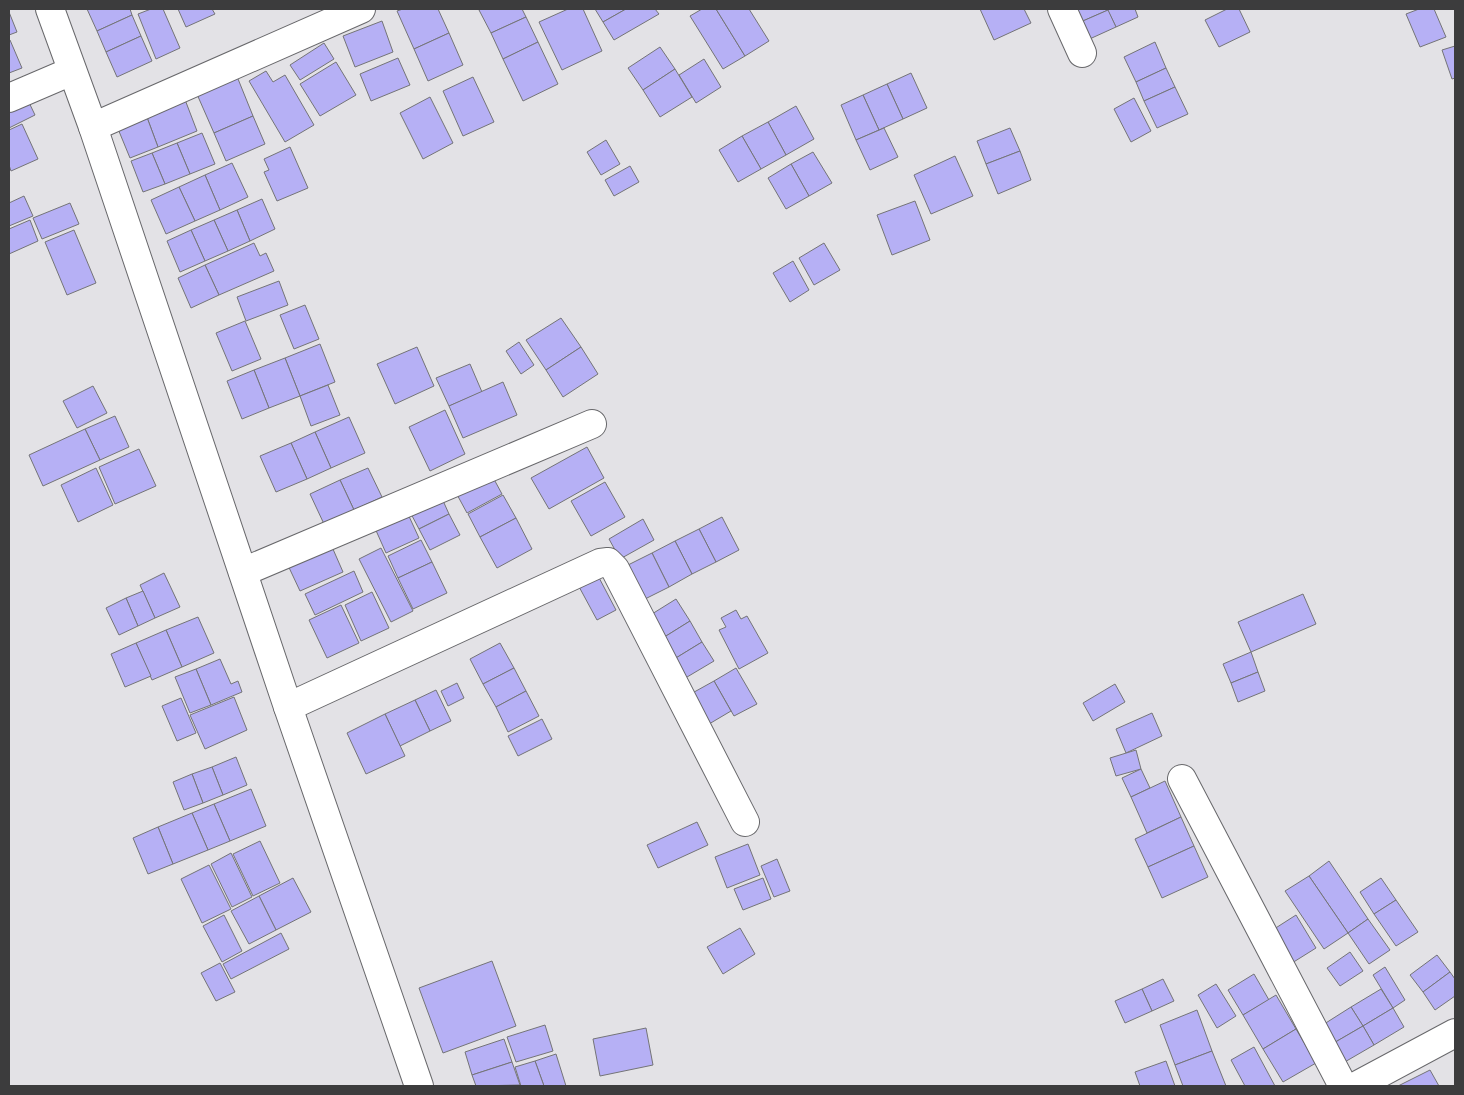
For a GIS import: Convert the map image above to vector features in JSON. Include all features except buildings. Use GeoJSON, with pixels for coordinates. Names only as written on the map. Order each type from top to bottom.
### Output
{"type":"FeatureCollection","features":[{"type":"Feature","properties":{"kind":"street"},"geometry":{"type":"LineString","coordinates":[[50,9],[93,127],[288,707],[419,1086]]}},
{"type":"Feature","properties":{"kind":"street"},"geometry":{"type":"LineString","coordinates":[[93,127],[361,9]]}},
{"type":"Feature","properties":{"kind":"street"},"geometry":{"type":"LineString","coordinates":[[1062,9],[1082,53]]}},
{"type":"Feature","properties":{"kind":"street"},"geometry":{"type":"LineString","coordinates":[[9,98],[72,71]]}},
{"type":"Feature","properties":{"kind":"street"},"geometry":{"type":"LineString","coordinates":[[243,572],[592,424]]}},
{"type":"Feature","properties":{"kind":"street"},"geometry":{"type":"LineString","coordinates":[[288,707],[600,563],[608,562],[615,569],[746,822]]}},
{"type":"Feature","properties":{"kind":"street"},"geometry":{"type":"LineString","coordinates":[[1182,780],[1343,1086]]}},
{"type":"Feature","properties":{"kind":"street"},"geometry":{"type":"LineString","coordinates":[[1356,1086],[1455,1033]]}}]}
